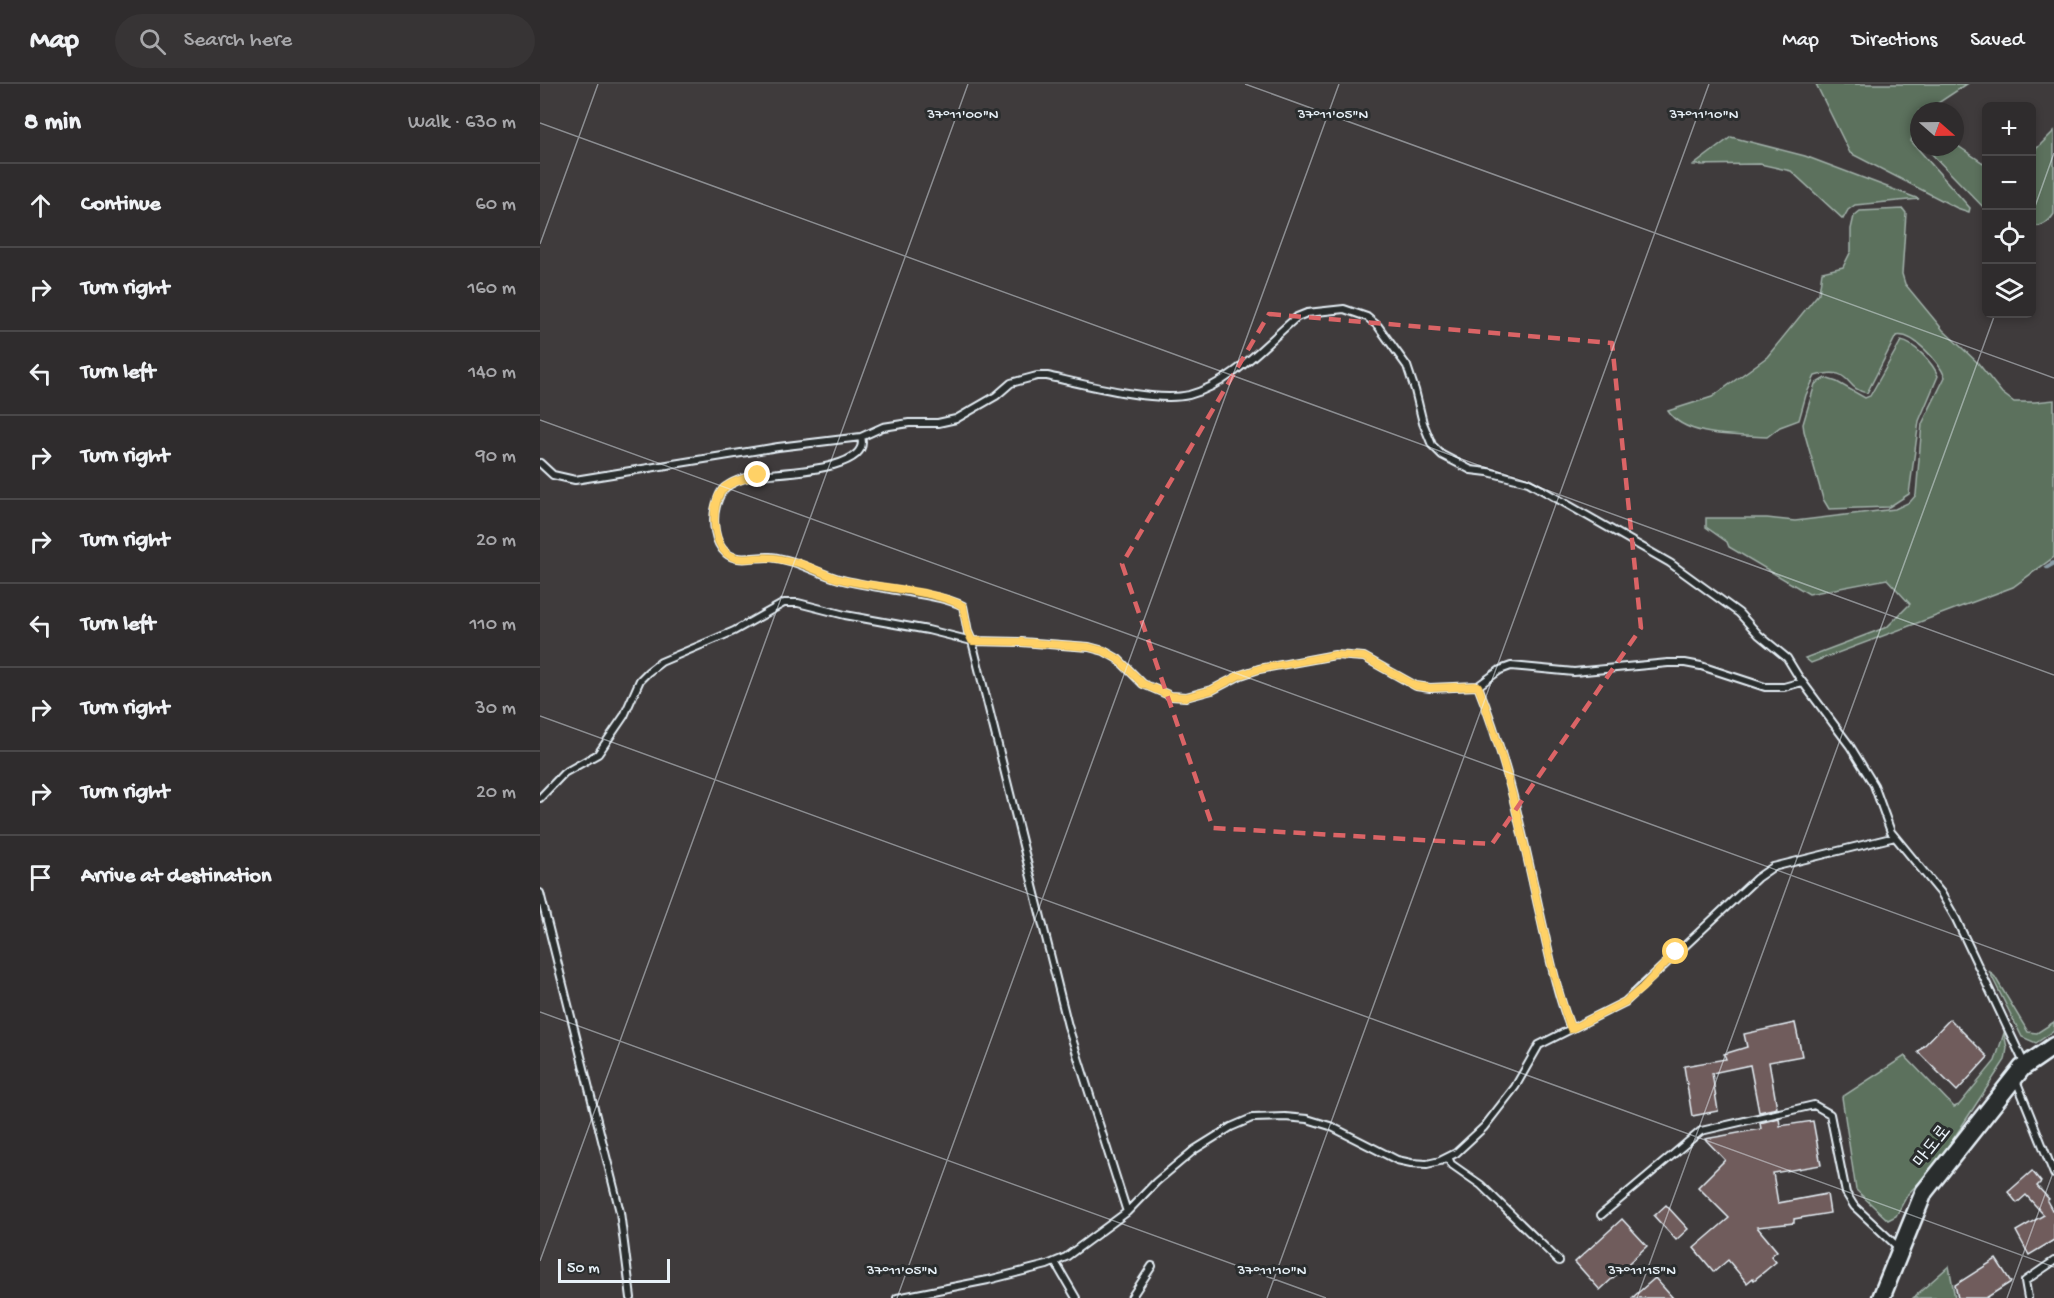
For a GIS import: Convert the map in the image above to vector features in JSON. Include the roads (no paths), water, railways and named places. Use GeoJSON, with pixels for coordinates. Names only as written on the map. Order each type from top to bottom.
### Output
{"type":"FeatureCollection","features":[{"type":"Feature","properties":{"kind":"main road","name":"마도로"},"geometry":{"type":"LineString","coordinates":[[1881,1298],[1924,1192],[2020,1071],[2054,1046]]}},
{"type":"Feature","properties":{"kind":"lane"},"geometry":{"type":"LineString","coordinates":[[540,462],[553,475],[575,480],[861,436],[883,427],[909,423],[938,423],[956,419],[996,396],[1011,383],[1037,376],[1145,395],[1188,395],[1206,388],[1234,371],[1297,317],[1307,313],[1344,309],[1367,317],[1377,326],[1402,359],[1415,390],[1423,423],[1432,445],[1442,455],[1471,470],[1528,482],[1671,563],[1739,613],[1759,635],[1787,658],[1850,746],[1874,785],[1882,811],[1895,837],[1941,893],[1956,919],[2020,1071],[2054,1174]]}},
{"type":"Feature","properties":{"kind":"lane"},"geometry":{"type":"LineString","coordinates":[[861,436],[862,444],[857,454],[830,467],[758,475],[724,488],[714,511],[714,526],[719,543],[726,553],[734,557],[770,557],[809,566],[840,580],[939,597],[963,606],[1068,1026],[1127,1212]]}},
{"type":"Feature","properties":{"kind":"lane"},"geometry":{"type":"LineString","coordinates":[[540,798],[564,773],[598,754],[624,716],[640,680],[648,672],[661,662],[734,631],[784,603],[798,603],[972,641],[1089,647],[1104,651],[1118,659],[1143,684],[1171,696],[1186,697],[1212,690],[1240,675],[1259,669],[1335,655],[1364,657],[1416,686],[1430,688],[1478,686],[1500,670],[1512,666],[1574,672],[1668,663],[1701,666],[1765,687],[1784,687],[1802,682]]}},
{"type":"Feature","properties":{"kind":"lane"},"geometry":{"type":"LineString","coordinates":[[1478,686],[1494,725],[1559,998],[1571,1029]]}},
{"type":"Feature","properties":{"kind":"lane"},"geometry":{"type":"LineString","coordinates":[[897,1298],[988,1280],[1066,1257],[1127,1212],[1156,1182],[1194,1150],[1231,1127],[1252,1118],[1285,1116],[1307,1119],[1330,1126],[1397,1160],[1411,1163],[1427,1164],[1448,1157],[1456,1153],[1484,1127],[1515,1087],[1539,1045],[1625,1002],[1734,899],[1773,867],[1895,837]]}},
{"type":"Feature","properties":{"kind":"lane"},"geometry":{"type":"LineString","coordinates":[[540,893],[620,1212],[631,1298]]}},
{"type":"Feature","properties":{"kind":"lane"},"geometry":{"type":"LineString","coordinates":[[1601,1215],[1701,1131],[1815,1105],[1830,1114],[1846,1193],[1854,1206],[1901,1249]]}},
{"type":"Feature","properties":{"kind":"lane"},"geometry":{"type":"LineString","coordinates":[[1448,1157],[1451,1164],[1481,1185],[1558,1261]]}},
{"type":"Feature","properties":{"kind":"lane"},"geometry":{"type":"LineString","coordinates":[[2028,1298],[2025,1281],[2054,1261]]}},
{"type":"Feature","properties":{"kind":"lane"},"geometry":{"type":"LineString","coordinates":[[1055,1262],[1076,1298]]}},
{"type":"Feature","properties":{"kind":"lane"},"geometry":{"type":"LineString","coordinates":[[1131,1298],[1152,1266]]}},
{"type":"Feature","properties":{"kind":"waterway"},"geometry":{"type":"LineString","coordinates":[[2047,567],[2054,563]]}}]}
